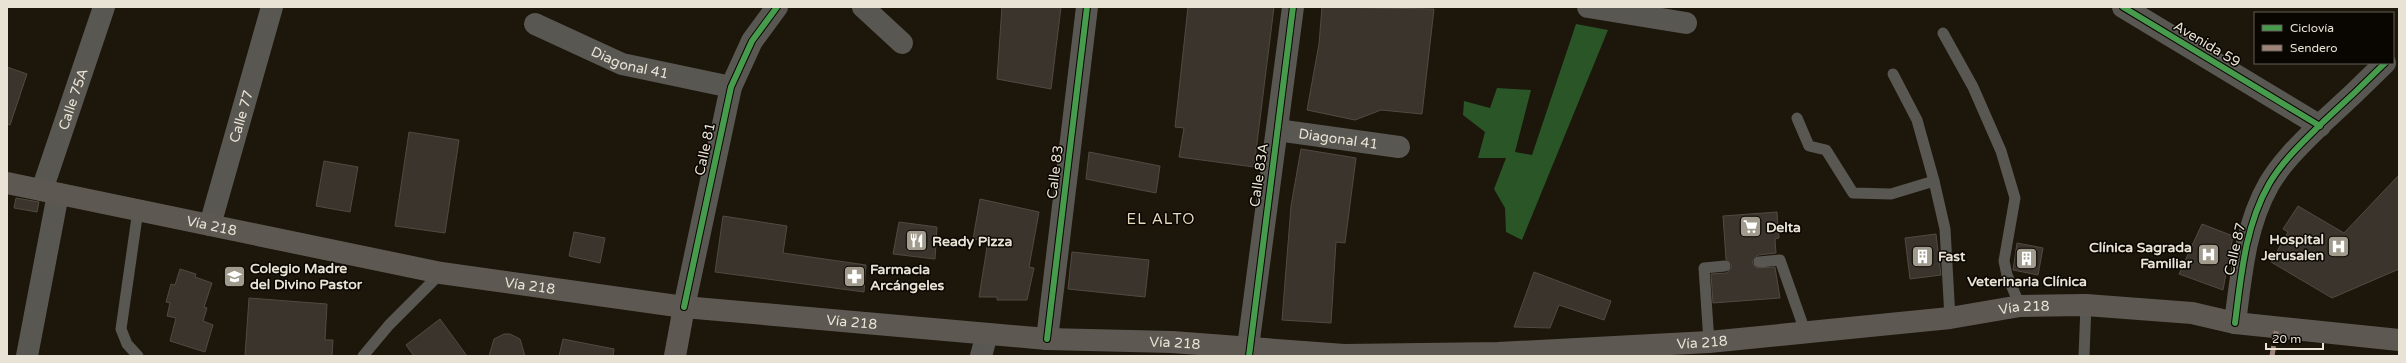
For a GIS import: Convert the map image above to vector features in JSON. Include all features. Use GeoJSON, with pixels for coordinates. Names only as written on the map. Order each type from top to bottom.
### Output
{"type":"FeatureCollection","features":[{"type":"Feature","properties":{"kind":"main road","name":"Vía 218"},"geometry":{"type":"LineString","coordinates":[[7,183],[441,273],[684,307],[1172,349],[1248,347],[1344,355],[1498,353],[1710,342],[1805,331],[1950,318],[2020,306],[2086,305],[2192,313],[2235,323],[2399,340]]}},
{"type":"Feature","properties":{"kind":"main road"},"geometry":{"type":"LineString","coordinates":[[675,356],[684,307]]}},
{"type":"Feature","properties":{"kind":"street","name":"Calle 75A"},"geometry":{"type":"LineString","coordinates":[[27,356],[50,192],[104,7]]}},
{"type":"Feature","properties":{"kind":"street","name":"Calle 77"},"geometry":{"type":"LineString","coordinates":[[210,225],[272,7]]}},
{"type":"Feature","properties":{"kind":"street","name":"Calle 81"},"geometry":{"type":"LineString","coordinates":[[684,307],[731,87],[752,41],[777,7]]}},
{"type":"Feature","properties":{"kind":"street"},"geometry":{"type":"LineString","coordinates":[[863,7],[902,43]]}},
{"type":"Feature","properties":{"kind":"street","name":"Calle 83"},"geometry":{"type":"LineString","coordinates":[[1047,339],[1087,7]]}},
{"type":"Feature","properties":{"kind":"street","name":"Calle 83A"},"geometry":{"type":"LineString","coordinates":[[1248,347],[1278,130],[1293,7]]}},
{"type":"Feature","properties":{"kind":"street"},"geometry":{"type":"LineString","coordinates":[[1588,7],[1686,23]]}},
{"type":"Feature","properties":{"kind":"street","name":"Avenida 59"},"geometry":{"type":"LineString","coordinates":[[2123,7],[2320,126]]}},
{"type":"Feature","properties":{"kind":"street","name":"Diagonal 41"},"geometry":{"type":"LineString","coordinates":[[535,24],[622,64],[731,87]]}},
{"type":"Feature","properties":{"kind":"street","name":"Calle 87"},"geometry":{"type":"LineString","coordinates":[[2235,323],[2242,260],[2254,219],[2269,185],[2280,167],[2384,64]]}},
{"type":"Feature","properties":{"kind":"street","name":"Diagonal 41"},"geometry":{"type":"LineString","coordinates":[[1278,130],[1399,147]]}},
{"type":"Feature","properties":{"kind":"street"},"geometry":{"type":"LineString","coordinates":[[981,356],[987,334]]}},
{"type":"Feature","properties":{"kind":"lane"},"geometry":{"type":"LineString","coordinates":[[1943,34],[1973,87],[2001,151],[2015,198],[2004,261],[2007,275],[2020,306]]}},
{"type":"Feature","properties":{"kind":"lane"},"geometry":{"type":"LineString","coordinates":[[1893,74],[1917,120],[1934,181],[1945,229],[1950,318]]}},
{"type":"Feature","properties":{"kind":"lane"},"geometry":{"type":"LineString","coordinates":[[1798,118],[1809,146],[1826,150],[1853,193],[1891,194],[1934,181]]}},
{"type":"Feature","properties":{"kind":"lane"},"geometry":{"type":"LineString","coordinates":[[138,210],[121,329],[126,344],[138,356]]}},
{"type":"Feature","properties":{"kind":"lane"},"geometry":{"type":"LineString","coordinates":[[1759,262],[1780,260],[1805,331]]}},
{"type":"Feature","properties":{"kind":"lane"},"geometry":{"type":"LineString","coordinates":[[1710,342],[1704,268],[1725,266]]}},
{"type":"Feature","properties":{"kind":"lane"},"geometry":{"type":"LineString","coordinates":[[363,356],[389,325],[441,273]]}},
{"type":"Feature","properties":{"kind":"lane"},"geometry":{"type":"LineString","coordinates":[[2084,356],[2086,305]]}},
{"type":"Feature","properties":{"kind":"green space"},"geometry":{"type":"Polygon","coordinates":[[[1576,24],[1608,30],[1522,240],[1506,232],[1505,208],[1494,189],[1506,158],[1478,158],[1485,132],[1463,115],[1464,101],[1490,108],[1497,88],[1531,90],[1515,152],[1532,155],[1576,24]]]}},
{"type":"Feature","properties":{"kind":"building"},"geometry":{"type":"Polygon","coordinates":[[[1002,7],[1061,7],[1051,89],[997,79],[1002,7]]]}},
{"type":"Feature","properties":{"kind":"building"},"geometry":{"type":"Polygon","coordinates":[[[1188,7],[1274,7],[1254,167],[1179,157],[1184,128],[1175,127],[1188,7]]]}},
{"type":"Feature","properties":{"kind":"building"},"geometry":{"type":"Polygon","coordinates":[[[1322,7],[1434,9],[1422,114],[1381,110],[1355,120],[1307,110],[1319,44],[1322,7]]]}},
{"type":"Feature","properties":{"kind":"building"},"geometry":{"type":"Polygon","coordinates":[[[7,67],[27,74],[10,125],[7,124],[7,67]]]}},
{"type":"Feature","properties":{"kind":"building"},"geometry":{"type":"Polygon","coordinates":[[[409,132],[459,140],[445,233],[395,226],[409,132]]]}},
{"type":"Feature","properties":{"kind":"building"},"geometry":{"type":"Polygon","coordinates":[[[1301,149],[1356,158],[1345,243],[1336,242],[1331,323],[1282,320],[1291,206],[1301,149]]]}},
{"type":"Feature","properties":{"kind":"building"},"geometry":{"type":"Polygon","coordinates":[[[1089,152],[1160,166],[1156,193],[1086,179],[1089,152]]]}},
{"type":"Feature","properties":{"kind":"building"},"geometry":{"type":"Polygon","coordinates":[[[324,161],[358,167],[350,212],[316,206],[324,161]]]}},
{"type":"Feature","properties":{"kind":"building","name":"Hospital Jerusalen"},"geometry":{"type":"Polygon","coordinates":[[[2399,175],[2399,269],[2332,298],[2271,262],[2288,232],[2283,229],[2298,206],[2344,233],[2399,175]]]}},
{"type":"Feature","properties":{"kind":"building"},"geometry":{"type":"Polygon","coordinates":[[[16,198],[39,202],[37,212],[14,208],[16,198]]]}},
{"type":"Feature","properties":{"kind":"building"},"geometry":{"type":"Polygon","coordinates":[[[980,199],[1039,212],[1029,267],[1034,268],[1027,300],[997,300],[997,297],[979,297],[988,241],[973,239],[980,199]]]}},
{"type":"Feature","properties":{"kind":"building"},"geometry":{"type":"Polygon","coordinates":[[[1777,212],[1779,238],[1775,239],[1776,253],[1758,255],[1752,262],[1756,268],[1775,267],[1780,298],[1713,303],[1711,274],[1727,273],[1732,266],[1726,259],[1723,216],[1777,212]]]}},
{"type":"Feature","properties":{"kind":"building"},"geometry":{"type":"Polygon","coordinates":[[[723,216],[787,226],[783,253],[866,265],[864,292],[715,272],[723,216]]]}},
{"type":"Feature","properties":{"kind":"building","name":"Ready Pizza"},"geometry":{"type":"Polygon","coordinates":[[[899,222],[937,227],[935,259],[893,254],[899,222]]]}},
{"type":"Feature","properties":{"kind":"building","name":"Clínica Sagrada Familiar"},"geometry":{"type":"Polygon","coordinates":[[[2202,224],[2233,236],[2223,290],[2179,274],[2202,224]]]}},
{"type":"Feature","properties":{"kind":"building"},"geometry":{"type":"Polygon","coordinates":[[[574,232],[605,238],[600,263],[569,256],[574,232]]]}},
{"type":"Feature","properties":{"kind":"building","name":"Fast"},"geometry":{"type":"Polygon","coordinates":[[[1936,234],[1941,275],[1910,279],[1905,238],[1936,234]]]}},
{"type":"Feature","properties":{"kind":"building","name":"Veterinaria Clínica"},"geometry":{"type":"Polygon","coordinates":[[[2017,243],[2043,248],[2038,275],[2013,270],[2017,243]]]}},
{"type":"Feature","properties":{"kind":"building"},"geometry":{"type":"Polygon","coordinates":[[[1072,252],[1149,260],[1145,297],[1068,289],[1072,252]]]}},
{"type":"Feature","properties":{"kind":"building"},"geometry":{"type":"Polygon","coordinates":[[[180,269],[196,274],[195,277],[212,283],[204,307],[207,308],[203,321],[213,325],[205,352],[170,341],[176,318],[167,316],[170,303],[166,302],[171,284],[175,285],[180,269]]]}},
{"type":"Feature","properties":{"kind":"building"},"geometry":{"type":"Polygon","coordinates":[[[1534,272],[1611,301],[1604,320],[1559,305],[1550,328],[1514,327],[1534,272]]]}},
{"type":"Feature","properties":{"kind":"building"},"geometry":{"type":"Polygon","coordinates":[[[249,298],[327,304],[325,340],[333,340],[332,356],[245,356],[249,298]]]}},
{"type":"Feature","properties":{"kind":"building"},"geometry":{"type":"Polygon","coordinates":[[[440,319],[467,356],[414,356],[406,345],[440,319]]]}},
{"type":"Feature","properties":{"kind":"building"},"geometry":{"type":"Polygon","coordinates":[[[504,334],[510,334],[520,339],[525,356],[489,356],[494,339],[504,334]]]}},
{"type":"Feature","properties":{"kind":"building"},"geometry":{"type":"Polygon","coordinates":[[[563,339],[614,349],[613,356],[559,356],[563,339]]]}},
{"type":"Feature","properties":{"kind":"marked path"},"geometry":{"type":"LineString","coordinates":[[2272,356],[2277,327]]}},
{"type":"Feature","properties":{"kind":"cycle path"},"geometry":{"type":"LineString","coordinates":[[684,307],[731,87],[752,41],[777,7]]}},
{"type":"Feature","properties":{"kind":"cycle path"},"geometry":{"type":"LineString","coordinates":[[1047,339],[1087,7]]}},
{"type":"Feature","properties":{"kind":"cycle path"},"geometry":{"type":"LineString","coordinates":[[1249,356],[1293,7]]}},
{"type":"Feature","properties":{"kind":"cycle path"},"geometry":{"type":"LineString","coordinates":[[2123,7],[2320,126]]}},
{"type":"Feature","properties":{"kind":"cycle path"},"geometry":{"type":"LineString","coordinates":[[2235,323],[2242,269],[2249,234],[2254,217],[2269,184],[2287,159],[2301,144],[2384,64]]}},
{"type":"Feature","properties":{"kind":"place","name":"Delta"},"geometry":{"type":"Point","coordinates":[1751,227]}},
{"type":"Feature","properties":{"kind":"place","name":"Ready Pizza"},"geometry":{"type":"Point","coordinates":[916,241]}},
{"type":"Feature","properties":{"kind":"place","name":"Hospital Jerusalen"},"geometry":{"type":"Point","coordinates":[2339,247]}},
{"type":"Feature","properties":{"kind":"place","name":"Clínica Sagrada Familiar"},"geometry":{"type":"Point","coordinates":[2208,255]}},
{"type":"Feature","properties":{"kind":"place","name":"Fast"},"geometry":{"type":"Point","coordinates":[1923,256]}},
{"type":"Feature","properties":{"kind":"place","name":"Veterinaria Clínica"},"geometry":{"type":"Point","coordinates":[2027,259]}},
{"type":"Feature","properties":{"kind":"place","name":"Colegio Madre del Divino Pastor"},"geometry":{"type":"Point","coordinates":[234,276]}},
{"type":"Feature","properties":{"kind":"place","name":"Farmacia Arcángeles"},"geometry":{"type":"Point","coordinates":[855,277]}},
{"type":"Feature","properties":{"kind":"district","name":"EL ALTO"},"geometry":{"type":"Point","coordinates":[1161,219]}}]}
